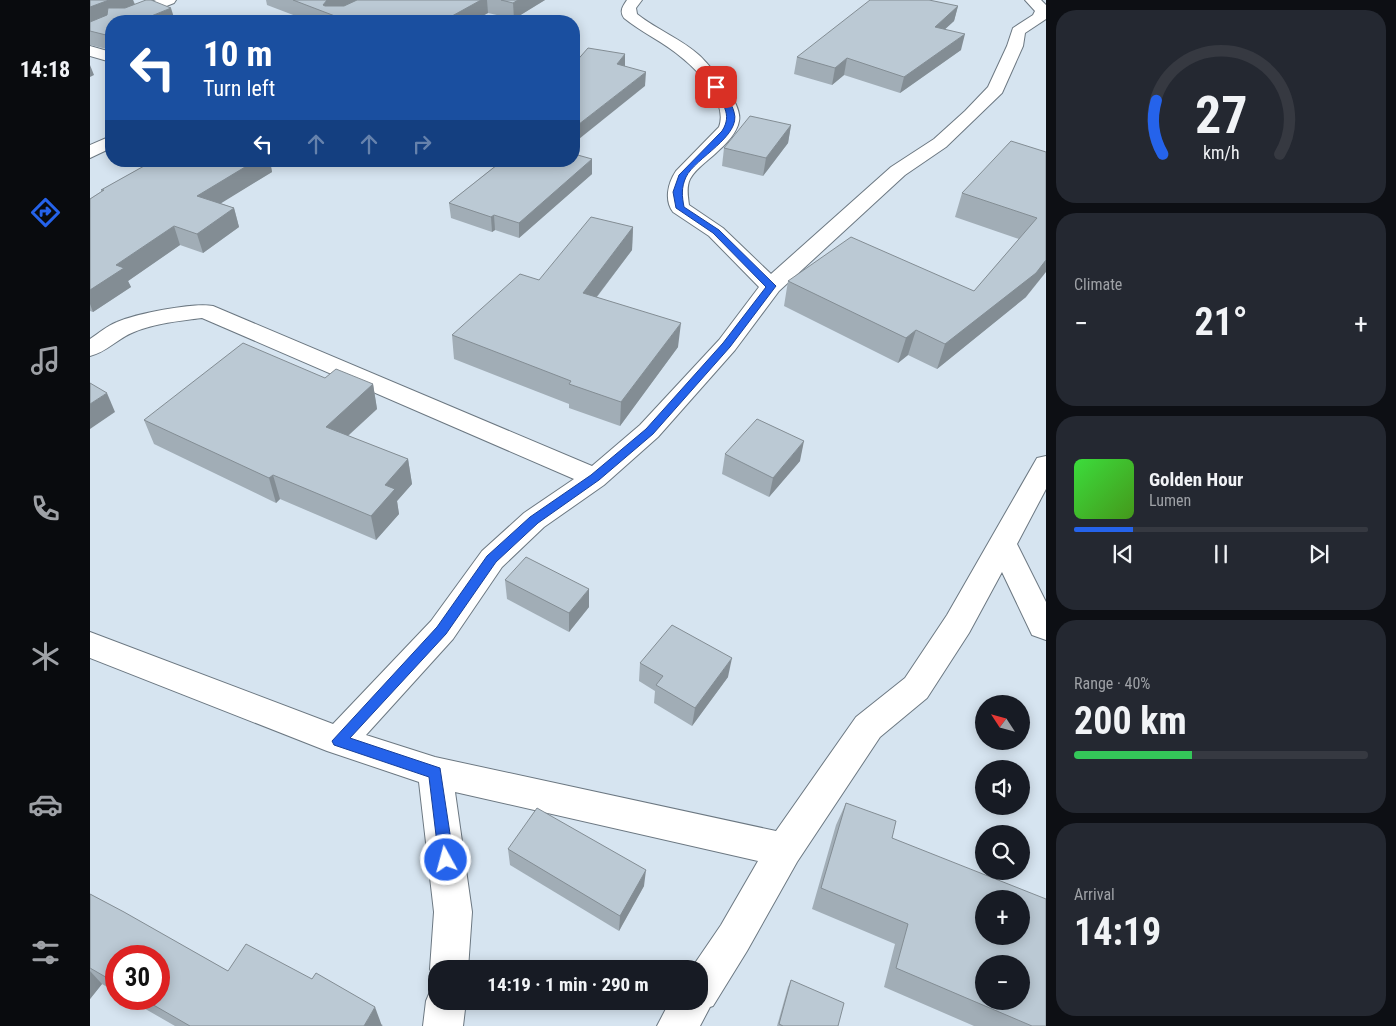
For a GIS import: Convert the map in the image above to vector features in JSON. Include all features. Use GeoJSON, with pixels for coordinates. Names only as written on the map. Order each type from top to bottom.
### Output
{"type":"FeatureCollection","features":[{"type":"Feature","properties":{"kind":"street"},"geometry":{"type":"LineString","coordinates":[[133,15],[169,0]]}},
{"type":"Feature","properties":{"kind":"street"},"geometry":{"type":"LineString","coordinates":[[635,0],[630,8],[630,15],[637,22],[682,50],[708,75],[731,112],[731,123],[725,133],[683,175],[678,192],[680,208],[716,232],[771,286]]}},
{"type":"Feature","properties":{"kind":"street"},"geometry":{"type":"LineString","coordinates":[[339,741],[442,630],[492,559],[534,520],[595,478],[649,431],[727,345],[771,286],[898,171],[954,131],[996,89],[1015,46],[1018,31],[1039,18],[1043,10],[1032,0]]}},
{"type":"Feature","properties":{"kind":"street"},"geometry":{"type":"LineString","coordinates":[[90,50],[105,55]]}},
{"type":"Feature","properties":{"kind":"street"},"geometry":{"type":"LineString","coordinates":[[90,152],[105,144]]}},
{"type":"Feature","properties":{"kind":"street"},"geometry":{"type":"LineString","coordinates":[[90,349],[125,327],[205,311],[595,478]]}},
{"type":"Feature","properties":{"kind":"street"},"geometry":{"type":"LineString","coordinates":[[708,978],[734,938],[784,850],[868,727],[916,688],[958,624],[1046,464]]}},
{"type":"Feature","properties":{"kind":"street"},"geometry":{"type":"LineString","coordinates":[[1002,544],[1043,626],[1046,628]]}},
{"type":"Feature","properties":{"kind":"street"},"geometry":{"type":"LineString","coordinates":[[90,645],[339,741],[435,772],[784,850]]}},
{"type":"Feature","properties":{"kind":"street"},"geometry":{"type":"LineString","coordinates":[[435,772],[453,912],[450,960]]}},
{"type":"Feature","properties":{"kind":"street"},"geometry":{"type":"LineString","coordinates":[[443,1026],[445,1010]]}},
{"type":"Feature","properties":{"kind":"street"},"geometry":{"type":"LineString","coordinates":[[676,1026],[687,1010]]}},
{"type":"Feature","properties":{"kind":"building"},"geometry":{"type":"Polygon","coordinates":[[[90,0],[109,0],[90,7],[90,0]]]}},
{"type":"Feature","properties":{"kind":"building"},"geometry":{"type":"Polygon","coordinates":[[[151,0],[171,8],[154,15],[107,15],[108,8],[125,8],[151,0]]]}},
{"type":"Feature","properties":{"kind":"building"},"geometry":{"type":"Polygon","coordinates":[[[293,0],[327,0],[323,5],[344,6],[357,0],[481,0],[454,15],[332,15],[293,0]]]}},
{"type":"Feature","properties":{"kind":"building"},"geometry":{"type":"Polygon","coordinates":[[[501,0],[518,0],[513,3],[501,0]]]}},
{"type":"Feature","properties":{"kind":"building"},"geometry":{"type":"Polygon","coordinates":[[[870,0],[929,0],[958,6],[935,27],[965,34],[904,77],[847,58],[835,68],[797,57],[870,0]]]}},
{"type":"Feature","properties":{"kind":"building"},"geometry":{"type":"Polygon","coordinates":[[[105,16],[105,35],[90,31],[90,22],[105,16]]]}},
{"type":"Feature","properties":{"kind":"building"},"geometry":{"type":"Polygon","coordinates":[[[588,48],[625,54],[617,64],[646,72],[580,123],[580,57],[588,48]]]}},
{"type":"Feature","properties":{"kind":"building"},"geometry":{"type":"Polygon","coordinates":[[[750,116],[791,125],[766,158],[724,148],[750,116]]]}},
{"type":"Feature","properties":{"kind":"building"},"geometry":{"type":"Polygon","coordinates":[[[1011,141],[1046,152],[1046,260],[1036,273],[945,344],[916,330],[906,338],[788,281],[851,237],[974,291],[1037,218],[962,193],[1011,141]]]}},
{"type":"Feature","properties":{"kind":"building"},"geometry":{"type":"Polygon","coordinates":[[[580,156],[592,159],[519,223],[494,215],[491,217],[449,203],[494,167],[580,167],[580,156]]]}},
{"type":"Feature","properties":{"kind":"building"},"geometry":{"type":"Polygon","coordinates":[[[142,167],[245,167],[197,196],[234,208],[197,234],[174,226],[116,265],[124,268],[90,290],[90,199],[104,190],[101,190],[142,167]]]}},
{"type":"Feature","properties":{"kind":"building"},"geometry":{"type":"Polygon","coordinates":[[[591,217],[633,227],[583,293],[681,323],[621,402],[569,384],[571,381],[452,335],[520,274],[539,280],[591,217]]]}},
{"type":"Feature","properties":{"kind":"building"},"geometry":{"type":"Polygon","coordinates":[[[243,343],[325,378],[336,369],[373,384],[326,427],[408,459],[385,485],[395,489],[371,516],[273,475],[269,478],[144,420],[243,343]]]}},
{"type":"Feature","properties":{"kind":"building"},"geometry":{"type":"Polygon","coordinates":[[[90,383],[107,393],[90,404],[90,383]]]}},
{"type":"Feature","properties":{"kind":"building"},"geometry":{"type":"Polygon","coordinates":[[[757,419],[804,441],[773,478],[725,454],[757,419]]]}},
{"type":"Feature","properties":{"kind":"building"},"geometry":{"type":"Polygon","coordinates":[[[526,557],[589,589],[569,613],[505,580],[526,557]]]}},
{"type":"Feature","properties":{"kind":"building"},"geometry":{"type":"Polygon","coordinates":[[[672,625],[732,658],[695,708],[656,685],[663,676],[640,663],[672,625]]]}},
{"type":"Feature","properties":{"kind":"building"},"geometry":{"type":"Polygon","coordinates":[[[846,803],[896,821],[892,838],[975,871],[975,880],[998,880],[1023,890],[975,890],[975,945],[1030,945],[1030,893],[1046,899],[1046,1026],[1032,1026],[994,1010],[1030,1010],[1030,955],[975,955],[975,1002],[896,968],[908,924],[821,888],[846,803]]]}},
{"type":"Feature","properties":{"kind":"building"},"geometry":{"type":"Polygon","coordinates":[[[537,808],[646,870],[620,916],[508,849],[537,808]]]}},
{"type":"Feature","properties":{"kind":"building"},"geometry":{"type":"Polygon","coordinates":[[[90,894],[228,971],[246,944],[312,979],[316,973],[375,1007],[364,1026],[190,1026],[162,1010],[170,1010],[170,945],[105,945],[105,977],[90,968],[90,894]]]}},
{"type":"Feature","properties":{"kind":"building"},"geometry":{"type":"Polygon","coordinates":[[[791,980],[844,1003],[838,1026],[783,1026],[779,1024],[791,980]]]}},
{"type":"Feature","properties":{"kind":"route"},"geometry":{"type":"LineString","coordinates":[[446,860],[435,772],[339,741],[442,630],[492,559],[534,520],[595,478],[649,431],[727,345],[771,286],[716,232],[680,208],[678,192],[683,175],[725,133],[731,123],[731,112],[716,87]]}}]}
